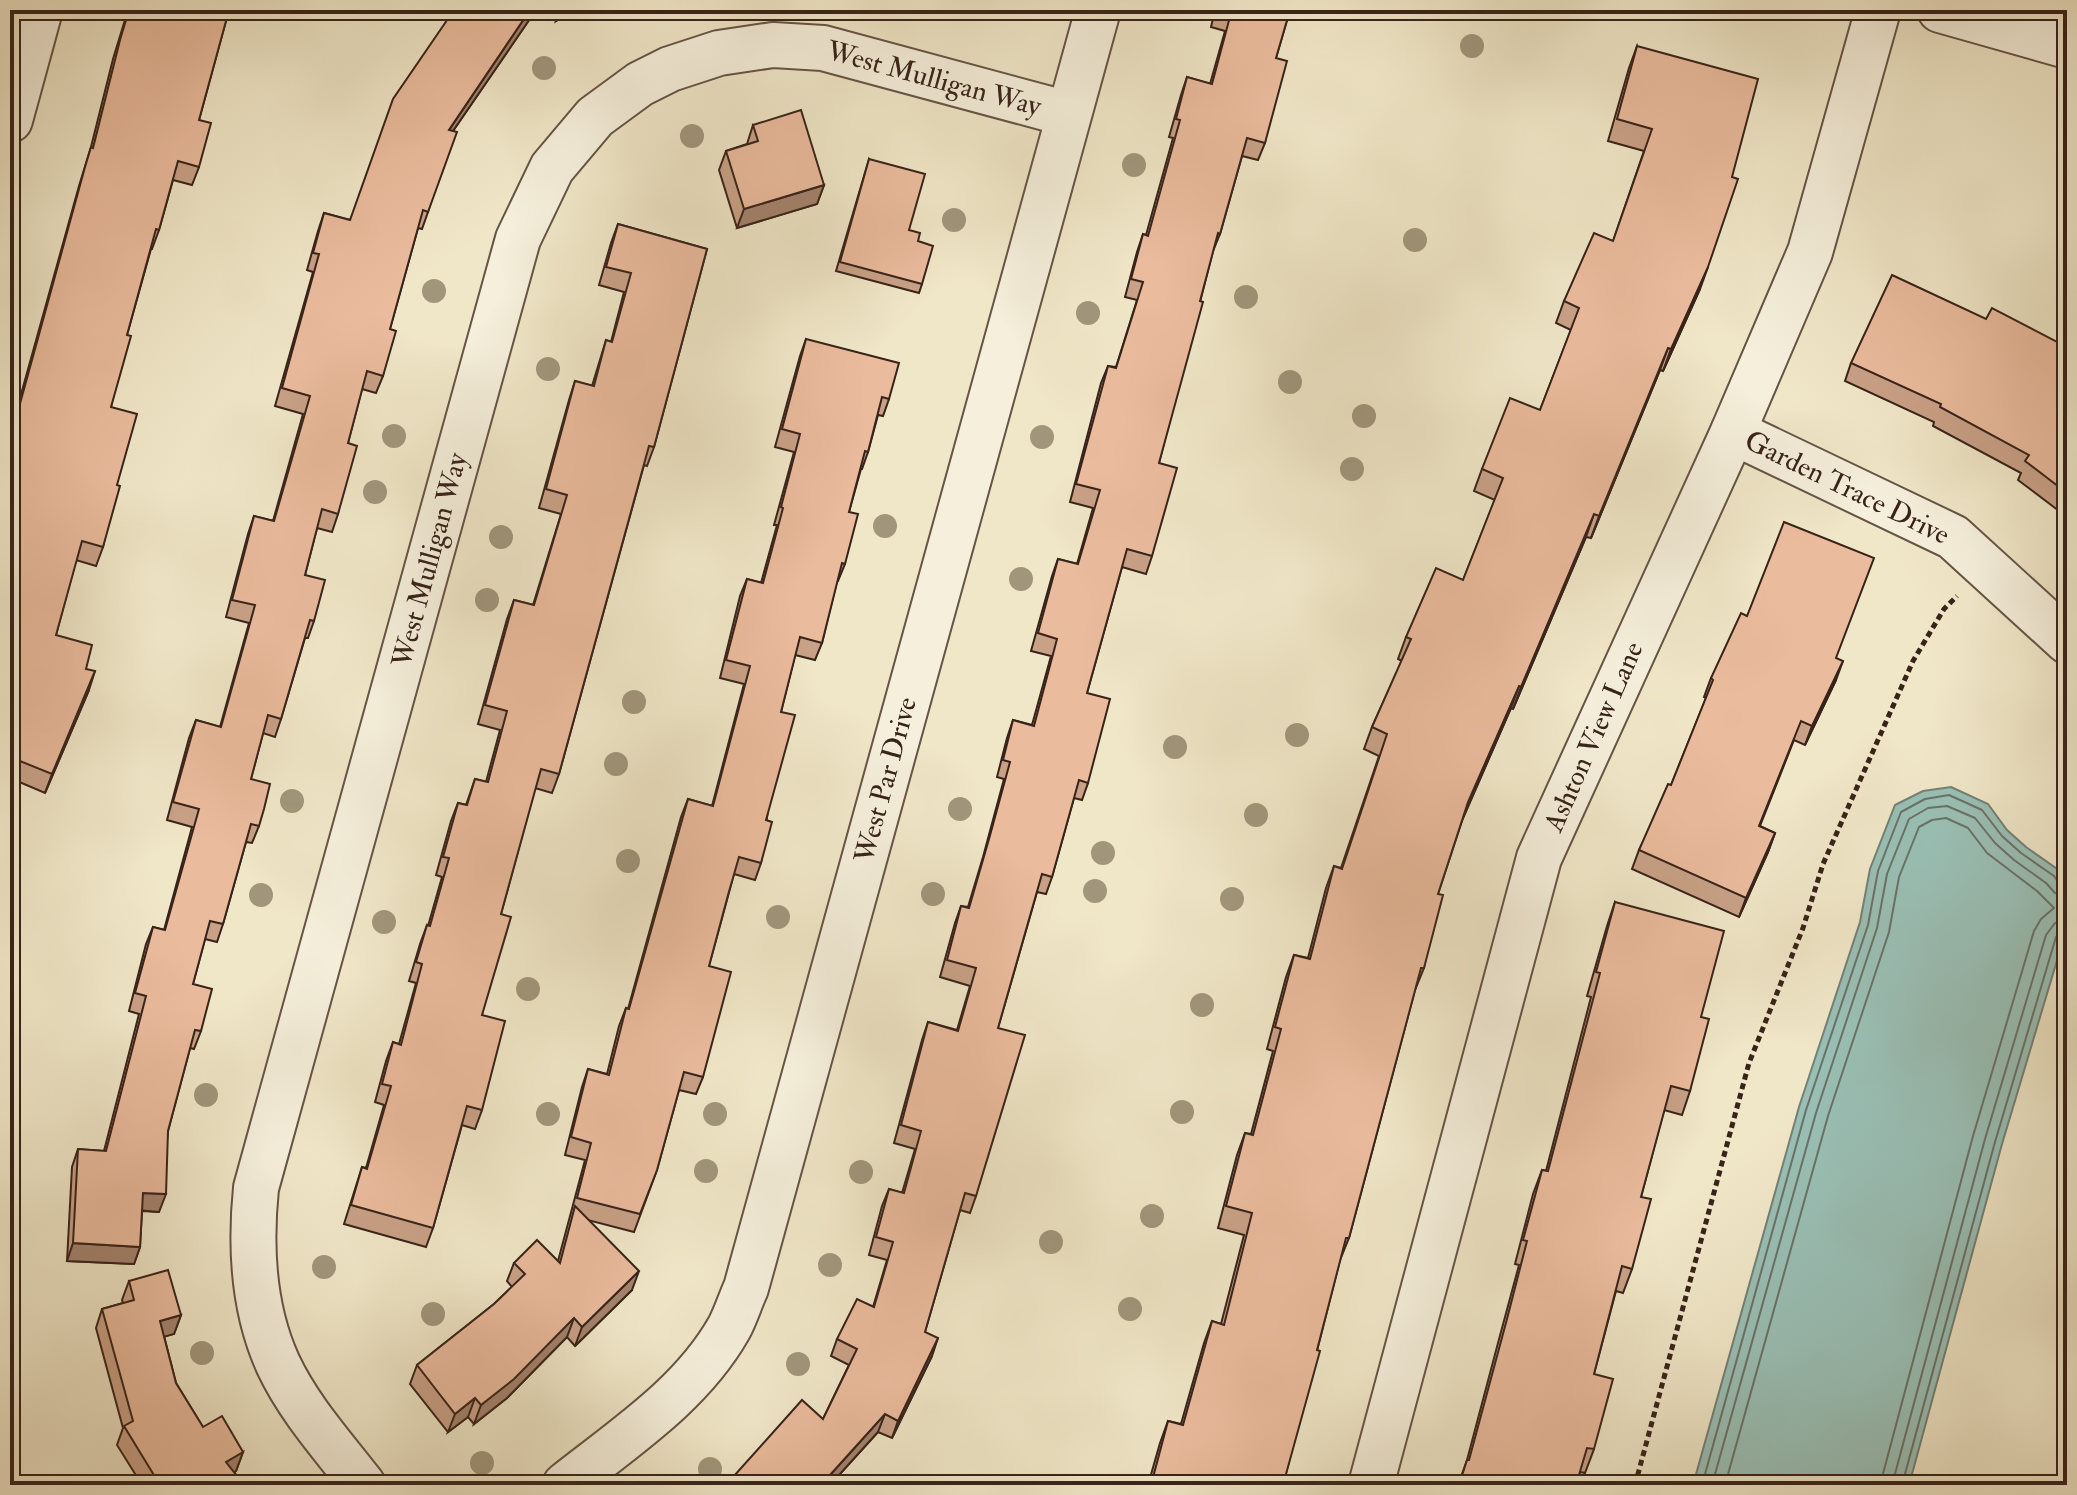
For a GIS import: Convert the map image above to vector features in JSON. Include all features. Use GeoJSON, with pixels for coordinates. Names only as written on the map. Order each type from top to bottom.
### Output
{"type":"FeatureCollection","features":[{"type":"Feature","properties":{"kind":"street"},"geometry":{"type":"LineString","coordinates":[[10,120],[40,10]]}},
{"type":"Feature","properties":{"kind":"street","name":"West Par Drive"},"geometry":{"type":"LineString","coordinates":[[565,1485],[671,1402],[710,1357],[727,1331],[746,1288],[1098,10]]}},
{"type":"Feature","properties":{"kind":"street","name":"Ashton View Lane"},"geometry":{"type":"LineString","coordinates":[[1371,1485],[1539,858],[1733,432],[1810,252],[1878,10]]}},
{"type":"Feature","properties":{"kind":"street"},"geometry":{"type":"LineString","coordinates":[[1940,10],[2067,46]]}},
{"type":"Feature","properties":{"kind":"street","name":"West Mulligan Way"},"geometry":{"type":"LineString","coordinates":[[363,1485],[312,1420],[278,1363],[255,1288],[253,1221],[256,1188],[518,239],[552,168],[595,117],[640,84],[703,57],[773,45],[847,53],[1068,114]]}},
{"type":"Feature","properties":{"kind":"street","name":"Garden Trace Drive"},"geometry":{"type":"LineString","coordinates":[[1733,432],[1953,537],[2067,641]]}},
{"type":"Feature","properties":{"kind":"path"},"geometry":{"type":"LineString","coordinates":[[1635,1485],[1749,1063],[1803,928],[1823,864],[1913,661],[1944,609],[1957,596]]}},
{"type":"Feature","properties":{"kind":"water"},"geometry":{"type":"Polygon","coordinates":[[[1951,787],[1988,804],[2007,830],[2060,871],[2067,883],[2067,927],[2002,1144],[1909,1485],[1693,1485],[1799,1107],[1860,922],[1870,869],[1895,805],[1923,791],[1951,787]]]}},
{"type":"Feature","properties":{"kind":"building"},"geometry":{"type":"Polygon","coordinates":[[[129,10],[229,10],[199,120],[211,123],[199,167],[178,161],[127,335],[131,336],[111,407],[137,414],[117,485],[120,486],[103,547],[82,541],[56,635],[92,645],[86,669],[95,671],[52,774],[10,757],[10,612],[15,596],[10,595],[10,440],[129,10]]]}},
{"type":"Feature","properties":{"kind":"building"},"geometry":{"type":"Polygon","coordinates":[[[454,10],[530,10],[449,130],[457,132],[428,212],[423,210],[390,329],[396,331],[383,376],[367,371],[348,443],[357,446],[338,514],[322,509],[305,575],[325,580],[281,719],[268,715],[251,779],[270,784],[264,809],[259,826],[251,824],[223,924],[210,921],[193,984],[212,989],[201,1031],[195,1030],[168,1131],[166,1194],[143,1193],[140,1247],[73,1243],[78,1149],[106,1151],[146,996],[135,993],[153,927],[165,930],[199,809],[173,802],[196,720],[221,727],[255,605],[232,600],[254,516],[274,521],[310,396],[282,388],[319,254],[313,253],[324,213],[350,220],[393,99],[454,10]]]}},
{"type":"Feature","properties":{"kind":"building"},"geometry":{"type":"Polygon","coordinates":[[[1220,10],[1290,10],[1276,58],[1287,61],[1265,143],[1247,138],[1218,233],[1200,301],[1203,302],[1159,463],[1177,468],[1152,556],[1127,549],[1087,693],[1110,699],[1088,783],[1079,780],[1052,877],[1042,874],[998,1028],[1025,1035],[976,1196],[965,1193],[925,1332],[938,1338],[898,1421],[885,1414],[821,1485],[722,1485],[734,1476],[802,1400],[823,1419],[857,1349],[837,1339],[857,1299],[874,1307],[893,1242],[876,1237],[889,1189],[904,1193],[921,1131],[901,1125],[928,1022],[958,1031],[976,968],[947,960],[961,906],[969,908],[989,839],[1010,762],[1003,760],[1013,720],[1034,726],[1057,639],[1038,633],[1058,559],[1078,564],[1100,490],[1076,484],[1108,366],[1116,368],[1143,282],[1131,279],[1143,234],[1148,236],[1180,120],[1176,119],[1187,77],[1212,84],[1231,13],[1220,10]]]}},
{"type":"Feature","properties":{"kind":"building"},"geometry":{"type":"Polygon","coordinates":[[[1637,46],[1758,79],[1732,177],[1738,179],[1708,267],[1671,349],[1668,348],[1599,516],[1594,514],[1521,687],[1468,802],[1438,894],[1443,895],[1424,968],[1421,968],[1349,1238],[1346,1238],[1317,1350],[1320,1351],[1283,1485],[1151,1485],[1168,1421],[1183,1425],[1212,1321],[1224,1325],[1252,1213],[1226,1206],[1245,1133],[1253,1135],[1281,1029],[1275,1027],[1294,955],[1310,959],[1334,866],[1342,869],[1387,734],[1372,727],[1411,639],[1406,637],[1436,568],[1463,580],[1503,478],[1482,469],[1510,398],[1540,410],[1579,308],[1564,301],[1594,233],[1613,241],[1652,129],[1617,119],[1637,46]]]}},
{"type":"Feature","properties":{"kind":"building"},"geometry":{"type":"Polygon","coordinates":[[[801,110],[824,185],[744,209],[726,151],[758,141],[753,125],[801,110]]]}},
{"type":"Feature","properties":{"kind":"building"},"geometry":{"type":"Polygon","coordinates":[[[869,159],[925,174],[909,230],[920,233],[918,241],[933,246],[922,284],[840,262],[869,159]]]}},
{"type":"Feature","properties":{"kind":"building"},"geometry":{"type":"Polygon","coordinates":[[[618,224],[707,249],[654,447],[649,446],[559,774],[541,769],[501,914],[511,917],[482,1015],[505,1021],[482,1110],[467,1106],[433,1228],[351,1205],[362,1167],[367,1169],[391,1086],[382,1084],[393,1042],[401,1045],[422,964],[416,962],[427,925],[430,926],[449,858],[443,857],[458,803],[467,805],[475,779],[488,782],[507,711],[485,705],[514,600],[534,605],[567,495],[546,489],[575,381],[594,386],[606,340],[612,342],[631,273],[606,267],[618,224]]]}},
{"type":"Feature","properties":{"kind":"building"},"geometry":{"type":"Polygon","coordinates":[[[1892,275],[1986,319],[1992,308],[2067,347],[2067,493],[2025,461],[2029,455],[1940,407],[1941,404],[1851,363],[1892,275]]]}},
{"type":"Feature","properties":{"kind":"building"},"geometry":{"type":"Polygon","coordinates":[[[806,339],[899,363],[889,399],[882,397],[868,452],[865,451],[849,512],[858,514],[822,643],[800,637],[781,712],[795,715],[766,820],[772,822],[761,863],[739,857],[728,895],[709,966],[731,972],[703,1077],[684,1072],[657,1170],[640,1214],[577,1198],[591,1143],[571,1137],[588,1069],[609,1075],[688,799],[713,806],[750,666],[726,660],[747,579],[763,583],[783,508],[800,434],[782,429],[806,339]]]}},
{"type":"Feature","properties":{"kind":"building"},"geometry":{"type":"Polygon","coordinates":[[[1784,522],[1874,558],[1836,658],[1843,661],[1812,726],[1801,721],[1759,826],[1775,833],[1746,898],[1639,850],[1668,784],[1671,785],[1713,680],[1711,678],[1741,613],[1747,616],[1784,522]]]}},
{"type":"Feature","properties":{"kind":"building"},"geometry":{"type":"Polygon","coordinates":[[[1615,902],[1724,931],[1701,1017],[1709,1019],[1690,1091],[1671,1086],[1641,1197],[1651,1199],[1632,1269],[1622,1266],[1594,1374],[1613,1379],[1594,1449],[1587,1448],[1576,1485],[1459,1485],[1469,1460],[1507,1319],[1527,1241],[1523,1240],[1542,1170],[1548,1171],[1600,973],[1596,972],[1615,902]]]}},
{"type":"Feature","properties":{"kind":"building"},"geometry":{"type":"Polygon","coordinates":[[[575,1206],[639,1271],[582,1327],[574,1318],[514,1379],[481,1405],[475,1398],[455,1414],[417,1365],[494,1304],[525,1274],[514,1263],[537,1240],[560,1263],[575,1206]]]}},
{"type":"Feature","properties":{"kind":"building"},"geometry":{"type":"Polygon","coordinates":[[[168,1270],[181,1315],[160,1321],[176,1383],[203,1427],[222,1416],[243,1452],[226,1462],[244,1485],[160,1485],[124,1426],[133,1421],[102,1309],[134,1300],[129,1281],[168,1270]]]}}]}
